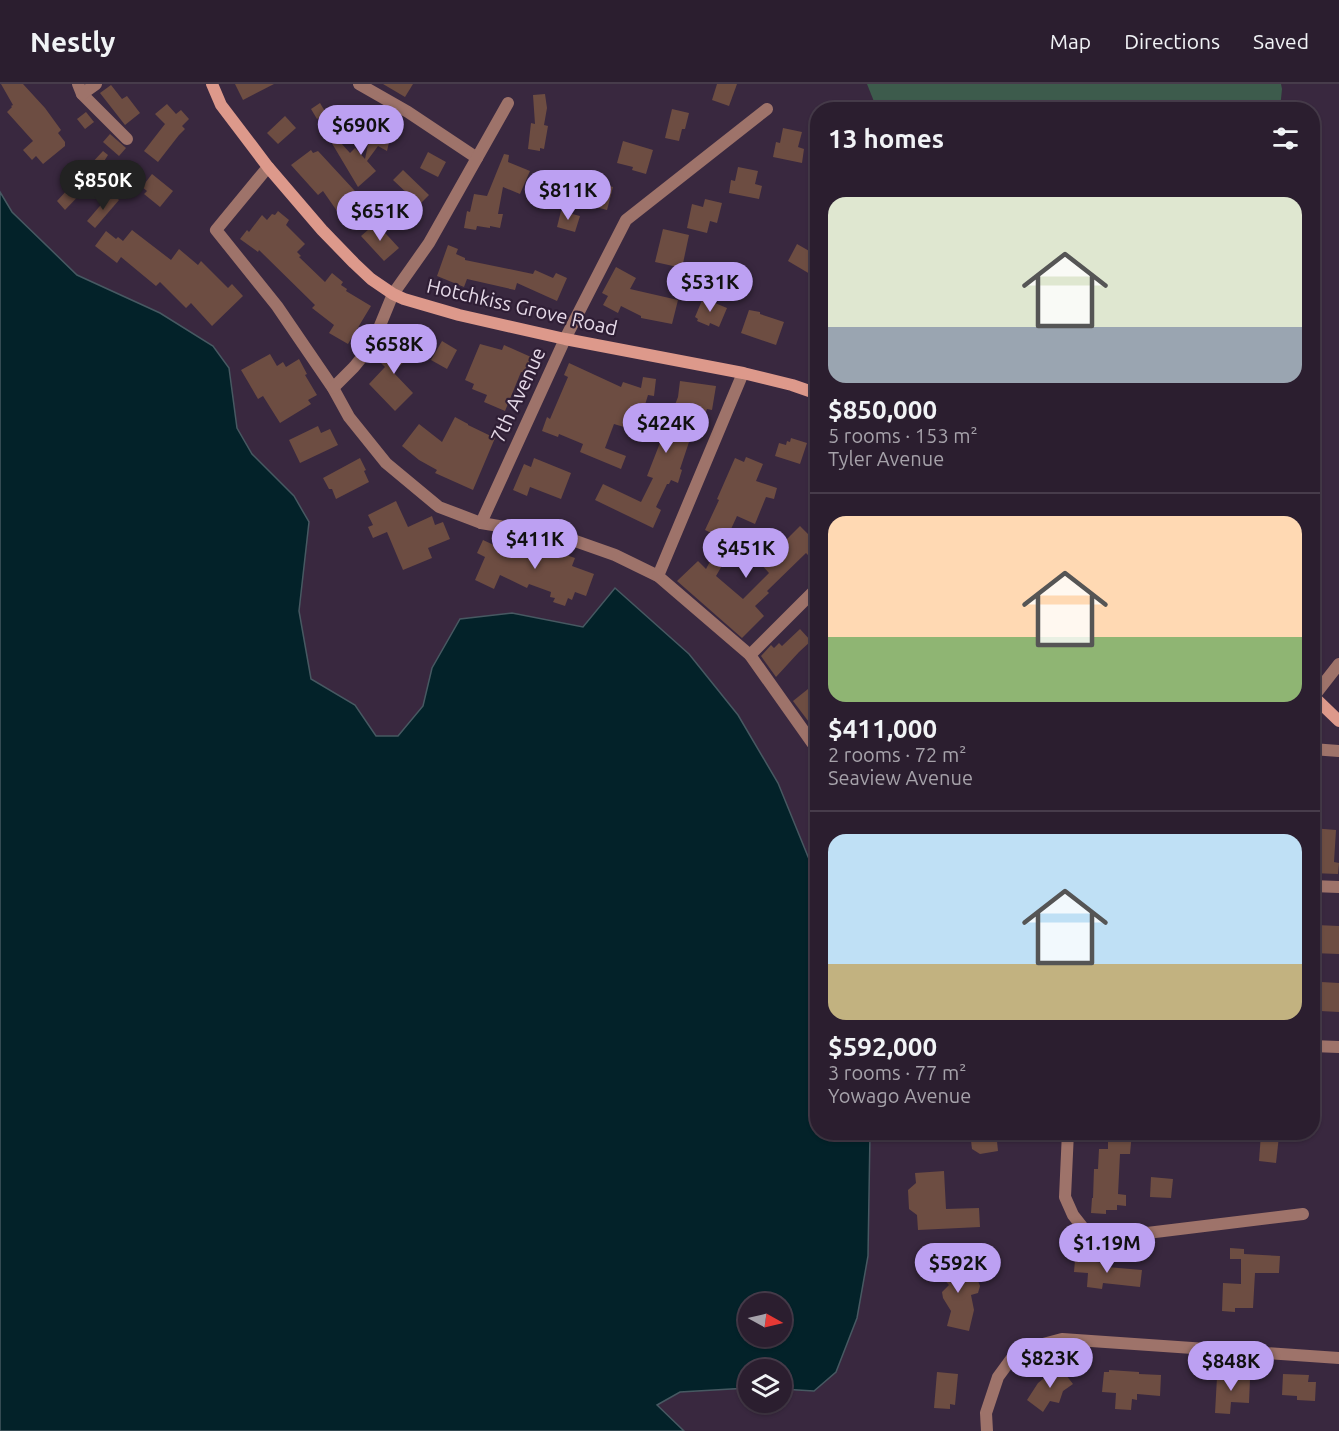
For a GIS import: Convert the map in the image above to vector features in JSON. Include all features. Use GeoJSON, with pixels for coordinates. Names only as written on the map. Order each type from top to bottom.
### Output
{"type":"FeatureCollection","features":[{"type":"Feature","properties":{"kind":"main road","name":"Hotchkiss Grove Road"},"geometry":{"type":"LineString","coordinates":[[212,84],[221,105],[268,167],[322,230],[371,279],[393,294],[459,315],[565,339],[743,373],[810,391]]}},
{"type":"Feature","properties":{"kind":"main road"},"geometry":{"type":"LineString","coordinates":[[1320,703],[1339,721]]}},
{"type":"Feature","properties":{"kind":"street"},"geometry":{"type":"LineString","coordinates":[[96,84],[80,89],[127,139]]}},
{"type":"Feature","properties":{"kind":"street"},"geometry":{"type":"LineString","coordinates":[[359,84],[408,112],[477,158]]}},
{"type":"Feature","properties":{"kind":"street"},"geometry":{"type":"LineString","coordinates":[[333,388],[372,345],[393,294],[429,243],[508,103]]}},
{"type":"Feature","properties":{"kind":"street","name":"7th Avenue"},"geometry":{"type":"LineString","coordinates":[[481,523],[565,339],[626,220],[767,110]]}},
{"type":"Feature","properties":{"kind":"street"},"geometry":{"type":"LineString","coordinates":[[268,167],[216,230],[277,306],[333,388],[349,417],[386,463],[440,507],[481,523],[564,537],[615,555],[658,576],[750,655],[810,740]]}},
{"type":"Feature","properties":{"kind":"street"},"geometry":{"type":"LineString","coordinates":[[658,576],[743,373]]}},
{"type":"Feature","properties":{"kind":"street"},"geometry":{"type":"LineString","coordinates":[[750,655],[810,595]]}},
{"type":"Feature","properties":{"kind":"street"},"geometry":{"type":"LineString","coordinates":[[1320,687],[1339,664]]}},
{"type":"Feature","properties":{"kind":"street"},"geometry":{"type":"LineString","coordinates":[[1320,750],[1339,751]]}},
{"type":"Feature","properties":{"kind":"street"},"geometry":{"type":"LineString","coordinates":[[1320,886],[1339,887]]}},
{"type":"Feature","properties":{"kind":"street"},"geometry":{"type":"LineString","coordinates":[[1320,1046],[1339,1047]]}},
{"type":"Feature","properties":{"kind":"street"},"geometry":{"type":"LineString","coordinates":[[1068,1140],[1065,1197],[1073,1215],[1084,1229],[1139,1234],[1303,1214]]}},
{"type":"Feature","properties":{"kind":"street"},"geometry":{"type":"LineString","coordinates":[[987,1431],[986,1413],[998,1377],[1017,1351],[1062,1339],[1339,1358]]}},
{"type":"Feature","properties":{"kind":"shaded area"},"geometry":{"type":"Polygon","coordinates":[[[867,84],[1281,84],[1282,89],[1281,102],[874,102],[867,84]]]}},
{"type":"Feature","properties":{"kind":"shaded area"},"geometry":{"type":"Polygon","coordinates":[[[0,192],[12,212],[77,275],[160,313],[213,346],[229,368],[237,428],[252,454],[294,496],[309,522],[299,611],[311,679],[355,705],[376,736],[398,736],[423,706],[432,668],[460,619],[512,613],[583,627],[615,588],[689,654],[738,715],[778,783],[810,862],[810,1140],[870,1140],[868,1256],[857,1318],[836,1372],[814,1391],[792,1390],[792,1359],[738,1359],[738,1389],[680,1392],[657,1405],[684,1431],[0,1431],[0,192]]]}},
{"type":"Feature","properties":{"kind":"building"},"geometry":{"type":"Polygon","coordinates":[[[1,84],[23,84],[61,130],[58,133],[65,142],[65,146],[43,164],[36,156],[32,160],[23,150],[33,141],[7,112],[13,105],[1,84]]]}},
{"type":"Feature","properties":{"kind":"building"},"geometry":{"type":"Polygon","coordinates":[[[235,84],[274,84],[243,100],[235,84]]]}},
{"type":"Feature","properties":{"kind":"building"},"geometry":{"type":"Polygon","coordinates":[[[383,84],[413,84],[405,97],[383,84]]]}},
{"type":"Feature","properties":{"kind":"building"},"geometry":{"type":"Polygon","coordinates":[[[717,84],[737,84],[729,106],[712,100],[717,84]]]}},
{"type":"Feature","properties":{"kind":"building"},"geometry":{"type":"Polygon","coordinates":[[[111,85],[122,99],[127,96],[140,113],[125,125],[100,93],[111,85]]]}},
{"type":"Feature","properties":{"kind":"building"},"geometry":{"type":"Polygon","coordinates":[[[545,94],[547,108],[544,125],[548,126],[544,149],[540,148],[540,151],[528,149],[531,123],[535,124],[533,95],[545,94]]]}},
{"type":"Feature","properties":{"kind":"building"},"geometry":{"type":"Polygon","coordinates":[[[320,103],[326,113],[317,119],[311,109],[320,103]]]}},
{"type":"Feature","properties":{"kind":"building"},"geometry":{"type":"Polygon","coordinates":[[[167,104],[176,114],[181,110],[189,119],[182,126],[185,129],[158,162],[144,151],[165,124],[155,114],[167,104]]]}},
{"type":"Feature","properties":{"kind":"building"},"geometry":{"type":"Polygon","coordinates":[[[672,109],[689,113],[679,141],[665,138],[672,109]]]}},
{"type":"Feature","properties":{"kind":"building"},"geometry":{"type":"Polygon","coordinates":[[[86,112],[94,122],[85,129],[77,119],[86,112]]]}},
{"type":"Feature","properties":{"kind":"building"},"geometry":{"type":"Polygon","coordinates":[[[285,116],[296,128],[278,144],[267,133],[285,116]]]}},
{"type":"Feature","properties":{"kind":"building"},"geometry":{"type":"Polygon","coordinates":[[[783,128],[802,132],[798,147],[804,149],[802,163],[773,157],[776,142],[780,143],[783,128]]]}},
{"type":"Feature","properties":{"kind":"building"},"geometry":{"type":"Polygon","coordinates":[[[371,130],[391,134],[387,151],[378,146],[367,161],[376,171],[358,187],[327,135],[331,132],[350,153],[355,148],[365,159],[371,130]]]}},
{"type":"Feature","properties":{"kind":"building"},"geometry":{"type":"Polygon","coordinates":[[[110,134],[126,148],[119,156],[103,142],[110,134]]]}},
{"type":"Feature","properties":{"kind":"building"},"geometry":{"type":"Polygon","coordinates":[[[623,141],[653,150],[646,174],[632,170],[633,167],[617,163],[623,141]]]}},
{"type":"Feature","properties":{"kind":"building"},"geometry":{"type":"Polygon","coordinates":[[[311,150],[313,153],[318,151],[378,216],[367,226],[353,211],[347,215],[341,208],[337,211],[323,191],[318,195],[291,165],[311,150]]]}},
{"type":"Feature","properties":{"kind":"building"},"geometry":{"type":"Polygon","coordinates":[[[103,151],[108,155],[89,185],[65,210],[57,201],[81,175],[76,171],[83,161],[90,165],[103,151]]]}},
{"type":"Feature","properties":{"kind":"building"},"geometry":{"type":"Polygon","coordinates":[[[428,152],[446,162],[438,177],[420,168],[428,152]]]}},
{"type":"Feature","properties":{"kind":"building"},"geometry":{"type":"Polygon","coordinates":[[[504,154],[509,155],[508,162],[530,171],[520,194],[503,187],[498,214],[503,214],[500,228],[477,226],[476,230],[464,228],[467,211],[470,212],[474,194],[487,196],[504,154]]]}},
{"type":"Feature","properties":{"kind":"building"},"geometry":{"type":"Polygon","coordinates":[[[738,167],[758,171],[755,184],[762,186],[759,199],[729,193],[731,180],[735,181],[738,167]]]}},
{"type":"Feature","properties":{"kind":"building"},"geometry":{"type":"Polygon","coordinates":[[[403,170],[429,195],[415,209],[404,198],[408,194],[393,180],[403,170]]]}},
{"type":"Feature","properties":{"kind":"building"},"geometry":{"type":"Polygon","coordinates":[[[588,172],[607,177],[605,185],[613,187],[607,210],[580,203],[588,172]]]}},
{"type":"Feature","properties":{"kind":"building"},"geometry":{"type":"Polygon","coordinates":[[[152,174],[173,191],[160,207],[144,194],[147,191],[142,187],[152,174]]]}},
{"type":"Feature","properties":{"kind":"building"},"geometry":{"type":"Polygon","coordinates":[[[111,193],[119,200],[95,228],[87,221],[111,193]]]}},
{"type":"Feature","properties":{"kind":"building"},"geometry":{"type":"Polygon","coordinates":[[[705,199],[722,203],[717,223],[710,221],[707,233],[687,228],[692,204],[703,207],[705,199]]]}},
{"type":"Feature","properties":{"kind":"building"},"geometry":{"type":"Polygon","coordinates":[[[278,211],[289,220],[286,225],[305,244],[297,252],[301,256],[299,257],[325,282],[332,273],[343,282],[341,285],[347,289],[346,291],[371,306],[348,344],[329,333],[334,325],[312,308],[315,305],[259,250],[258,252],[240,239],[247,230],[249,232],[262,215],[267,220],[278,211]]]}},
{"type":"Feature","properties":{"kind":"building"},"geometry":{"type":"Polygon","coordinates":[[[561,211],[580,216],[575,232],[557,227],[561,211]]]}},
{"type":"Feature","properties":{"kind":"building"},"geometry":{"type":"Polygon","coordinates":[[[376,223],[399,248],[384,261],[361,236],[376,223]]]}},
{"type":"Feature","properties":{"kind":"building"},"geometry":{"type":"Polygon","coordinates":[[[663,229],[689,235],[682,268],[655,262],[663,229]]]}},
{"type":"Feature","properties":{"kind":"building"},"geometry":{"type":"Polygon","coordinates":[[[132,230],[171,260],[179,249],[198,265],[201,261],[228,288],[232,284],[243,296],[212,326],[191,303],[186,308],[160,282],[156,286],[121,257],[117,263],[95,246],[106,231],[116,239],[118,237],[123,241],[132,230]]]}},
{"type":"Feature","properties":{"kind":"building"},"geometry":{"type":"Polygon","coordinates":[[[797,244],[810,251],[810,274],[788,261],[797,244]]]}},
{"type":"Feature","properties":{"kind":"building"},"geometry":{"type":"Polygon","coordinates":[[[448,245],[458,249],[456,254],[465,260],[533,274],[535,270],[553,278],[556,273],[567,278],[557,301],[517,283],[515,290],[467,279],[464,287],[437,276],[448,245]]]}},
{"type":"Feature","properties":{"kind":"building"},"geometry":{"type":"Polygon","coordinates":[[[616,267],[636,278],[630,289],[678,300],[672,324],[641,318],[621,306],[618,313],[603,305],[608,296],[602,293],[616,267]]]}},
{"type":"Feature","properties":{"kind":"building"},"geometry":{"type":"Polygon","coordinates":[[[678,277],[695,280],[692,295],[676,292],[678,277]]]}},
{"type":"Feature","properties":{"kind":"building"},"geometry":{"type":"Polygon","coordinates":[[[703,298],[727,308],[719,327],[697,321],[695,317],[703,298]]]}},
{"type":"Feature","properties":{"kind":"building"},"geometry":{"type":"Polygon","coordinates":[[[749,310],[784,322],[776,345],[741,333],[749,310]]]}},
{"type":"Feature","properties":{"kind":"building"},"geometry":{"type":"Polygon","coordinates":[[[404,329],[415,335],[400,359],[404,362],[393,372],[413,393],[395,411],[369,384],[385,367],[381,363],[400,343],[397,341],[404,329]]]}},
{"type":"Feature","properties":{"kind":"building"},"geometry":{"type":"Polygon","coordinates":[[[442,341],[457,350],[447,369],[431,360],[442,341]]]}},
{"type":"Feature","properties":{"kind":"building"},"geometry":{"type":"Polygon","coordinates":[[[480,344],[502,350],[504,345],[531,357],[524,373],[521,372],[505,411],[484,402],[487,395],[472,389],[474,384],[465,380],[480,344]]]}},
{"type":"Feature","properties":{"kind":"building"},"geometry":{"type":"Polygon","coordinates":[[[270,354],[277,366],[283,362],[286,367],[299,359],[317,395],[308,400],[311,404],[280,423],[263,396],[258,399],[241,370],[270,354]]]}},
{"type":"Feature","properties":{"kind":"building"},"geometry":{"type":"Polygon","coordinates":[[[569,363],[621,387],[623,382],[641,388],[643,377],[656,379],[654,396],[648,395],[637,431],[614,424],[605,448],[626,456],[621,469],[580,452],[583,444],[559,434],[558,437],[542,431],[547,417],[550,419],[568,377],[564,375],[569,363]]]}},
{"type":"Feature","properties":{"kind":"building"},"geometry":{"type":"Polygon","coordinates":[[[680,381],[716,386],[712,410],[707,409],[697,435],[692,433],[680,469],[682,470],[678,483],[671,480],[667,484],[656,507],[661,510],[653,528],[595,500],[603,484],[641,502],[653,478],[647,476],[678,397],[680,381]]]}},
{"type":"Feature","properties":{"kind":"building"},"geometry":{"type":"Polygon","coordinates":[[[455,417],[495,438],[473,490],[435,473],[437,470],[419,460],[402,446],[419,424],[442,442],[455,417]]]}},
{"type":"Feature","properties":{"kind":"building"},"geometry":{"type":"Polygon","coordinates":[[[318,426],[321,433],[330,429],[338,445],[300,463],[289,440],[318,426]]]}},
{"type":"Feature","properties":{"kind":"building"},"geometry":{"type":"Polygon","coordinates":[[[791,438],[807,443],[800,464],[775,456],[779,443],[786,445],[791,438]]]}},
{"type":"Feature","properties":{"kind":"building"},"geometry":{"type":"Polygon","coordinates":[[[746,457],[763,464],[756,481],[777,488],[774,499],[766,497],[755,524],[737,516],[726,540],[705,530],[735,458],[744,462],[746,457]]]}},
{"type":"Feature","properties":{"kind":"building"},"geometry":{"type":"Polygon","coordinates":[[[360,458],[369,482],[336,499],[332,489],[329,489],[323,478],[360,458]]]}},
{"type":"Feature","properties":{"kind":"building"},"geometry":{"type":"Polygon","coordinates":[[[534,458],[571,473],[561,499],[530,487],[527,496],[513,490],[524,464],[531,467],[534,458]]]}},
{"type":"Feature","properties":{"kind":"building"},"geometry":{"type":"Polygon","coordinates":[[[396,501],[408,527],[432,516],[435,525],[443,522],[450,539],[428,548],[432,558],[403,570],[387,532],[373,538],[368,527],[373,525],[368,515],[396,501]]]}},
{"type":"Feature","properties":{"kind":"building"},"geometry":{"type":"Polygon","coordinates":[[[800,526],[810,534],[810,557],[806,553],[767,591],[769,593],[755,606],[764,616],[742,638],[677,581],[698,561],[706,569],[722,539],[749,560],[741,568],[727,557],[716,576],[743,599],[769,573],[759,562],[775,547],[777,549],[800,526]]]}},
{"type":"Feature","properties":{"kind":"building"},"geometry":{"type":"Polygon","coordinates":[[[483,540],[520,557],[526,542],[531,545],[533,540],[547,545],[546,548],[575,558],[572,566],[594,574],[586,596],[575,592],[572,600],[568,598],[565,606],[553,602],[555,598],[550,597],[551,592],[529,584],[527,588],[500,575],[494,589],[475,580],[485,557],[477,553],[483,540]]]}},
{"type":"Feature","properties":{"kind":"building"},"geometry":{"type":"Polygon","coordinates":[[[800,629],[810,640],[776,677],[761,656],[771,645],[774,648],[779,643],[782,646],[800,629]]]}},
{"type":"Feature","properties":{"kind":"building"},"geometry":{"type":"Polygon","coordinates":[[[810,687],[810,723],[793,701],[810,687]]]}},
{"type":"Feature","properties":{"kind":"building"},"geometry":{"type":"Polygon","coordinates":[[[1320,829],[1336,830],[1334,862],[1339,863],[1338,874],[1320,873],[1320,829]]]}},
{"type":"Feature","properties":{"kind":"building"},"geometry":{"type":"Polygon","coordinates":[[[1320,925],[1339,926],[1339,954],[1320,953],[1320,925]]]}},
{"type":"Feature","properties":{"kind":"building"},"geometry":{"type":"Polygon","coordinates":[[[1321,982],[1339,983],[1339,1012],[1320,1011],[1321,982]]]}},
{"type":"Feature","properties":{"kind":"building"},"geometry":{"type":"Polygon","coordinates":[[[971,1140],[997,1140],[998,1151],[980,1154],[972,1149],[971,1140]]]}},
{"type":"Feature","properties":{"kind":"building"},"geometry":{"type":"Polygon","coordinates":[[[1108,1140],[1131,1140],[1130,1154],[1120,1154],[1118,1194],[1126,1195],[1126,1206],[1117,1205],[1117,1210],[1106,1210],[1106,1214],[1091,1213],[1094,1169],[1098,1169],[1099,1149],[1108,1149],[1108,1140]]]}},
{"type":"Feature","properties":{"kind":"building"},"geometry":{"type":"Polygon","coordinates":[[[1261,1140],[1279,1140],[1276,1163],[1259,1161],[1261,1140]]]}},
{"type":"Feature","properties":{"kind":"building"},"geometry":{"type":"Polygon","coordinates":[[[944,1171],[946,1209],[979,1208],[980,1227],[918,1230],[917,1215],[909,1209],[908,1190],[916,1183],[915,1173],[944,1171]]]}},
{"type":"Feature","properties":{"kind":"building"},"geometry":{"type":"Polygon","coordinates":[[[1151,1177],[1173,1179],[1171,1198],[1150,1197],[1151,1177]]]}},
{"type":"Feature","properties":{"kind":"building"},"geometry":{"type":"Polygon","coordinates":[[[1230,1248],[1244,1249],[1244,1254],[1280,1256],[1279,1273],[1255,1273],[1253,1308],[1235,1308],[1235,1312],[1222,1311],[1223,1283],[1241,1284],[1241,1259],[1230,1259],[1230,1248]]]}},
{"type":"Feature","properties":{"kind":"building"},"geometry":{"type":"Polygon","coordinates":[[[945,1258],[950,1258],[970,1279],[975,1278],[980,1286],[978,1293],[971,1295],[974,1310],[969,1331],[947,1326],[951,1311],[942,1292],[949,1285],[934,1268],[945,1258]]]}},
{"type":"Feature","properties":{"kind":"building"},"geometry":{"type":"Polygon","coordinates":[[[1085,1258],[1108,1263],[1107,1267],[1142,1270],[1140,1287],[1103,1283],[1102,1289],[1087,1287],[1088,1273],[1074,1272],[1075,1260],[1084,1261],[1085,1258]]]}},
{"type":"Feature","properties":{"kind":"building"},"geometry":{"type":"Polygon","coordinates":[[[1059,1366],[1073,1384],[1063,1391],[1059,1403],[1050,1401],[1043,1412],[1027,1400],[1038,1383],[1059,1366]]]}},
{"type":"Feature","properties":{"kind":"building"},"geometry":{"type":"Polygon","coordinates":[[[1109,1370],[1161,1375],[1160,1396],[1137,1394],[1137,1400],[1132,1399],[1131,1410],[1115,1409],[1116,1393],[1102,1392],[1104,1372],[1109,1372],[1109,1370]]]}},
{"type":"Feature","properties":{"kind":"building"},"geometry":{"type":"Polygon","coordinates":[[[1220,1370],[1232,1371],[1231,1378],[1250,1379],[1249,1403],[1231,1402],[1230,1414],[1215,1413],[1217,1377],[1220,1377],[1220,1370]]]}},
{"type":"Feature","properties":{"kind":"building"},"geometry":{"type":"Polygon","coordinates":[[[937,1372],[958,1374],[955,1405],[950,1404],[950,1409],[934,1408],[937,1372]]]}},
{"type":"Feature","properties":{"kind":"building"},"geometry":{"type":"Polygon","coordinates":[[[1283,1374],[1309,1375],[1308,1382],[1316,1382],[1315,1401],[1297,1400],[1297,1396],[1282,1395],[1283,1374]]]}}]}
